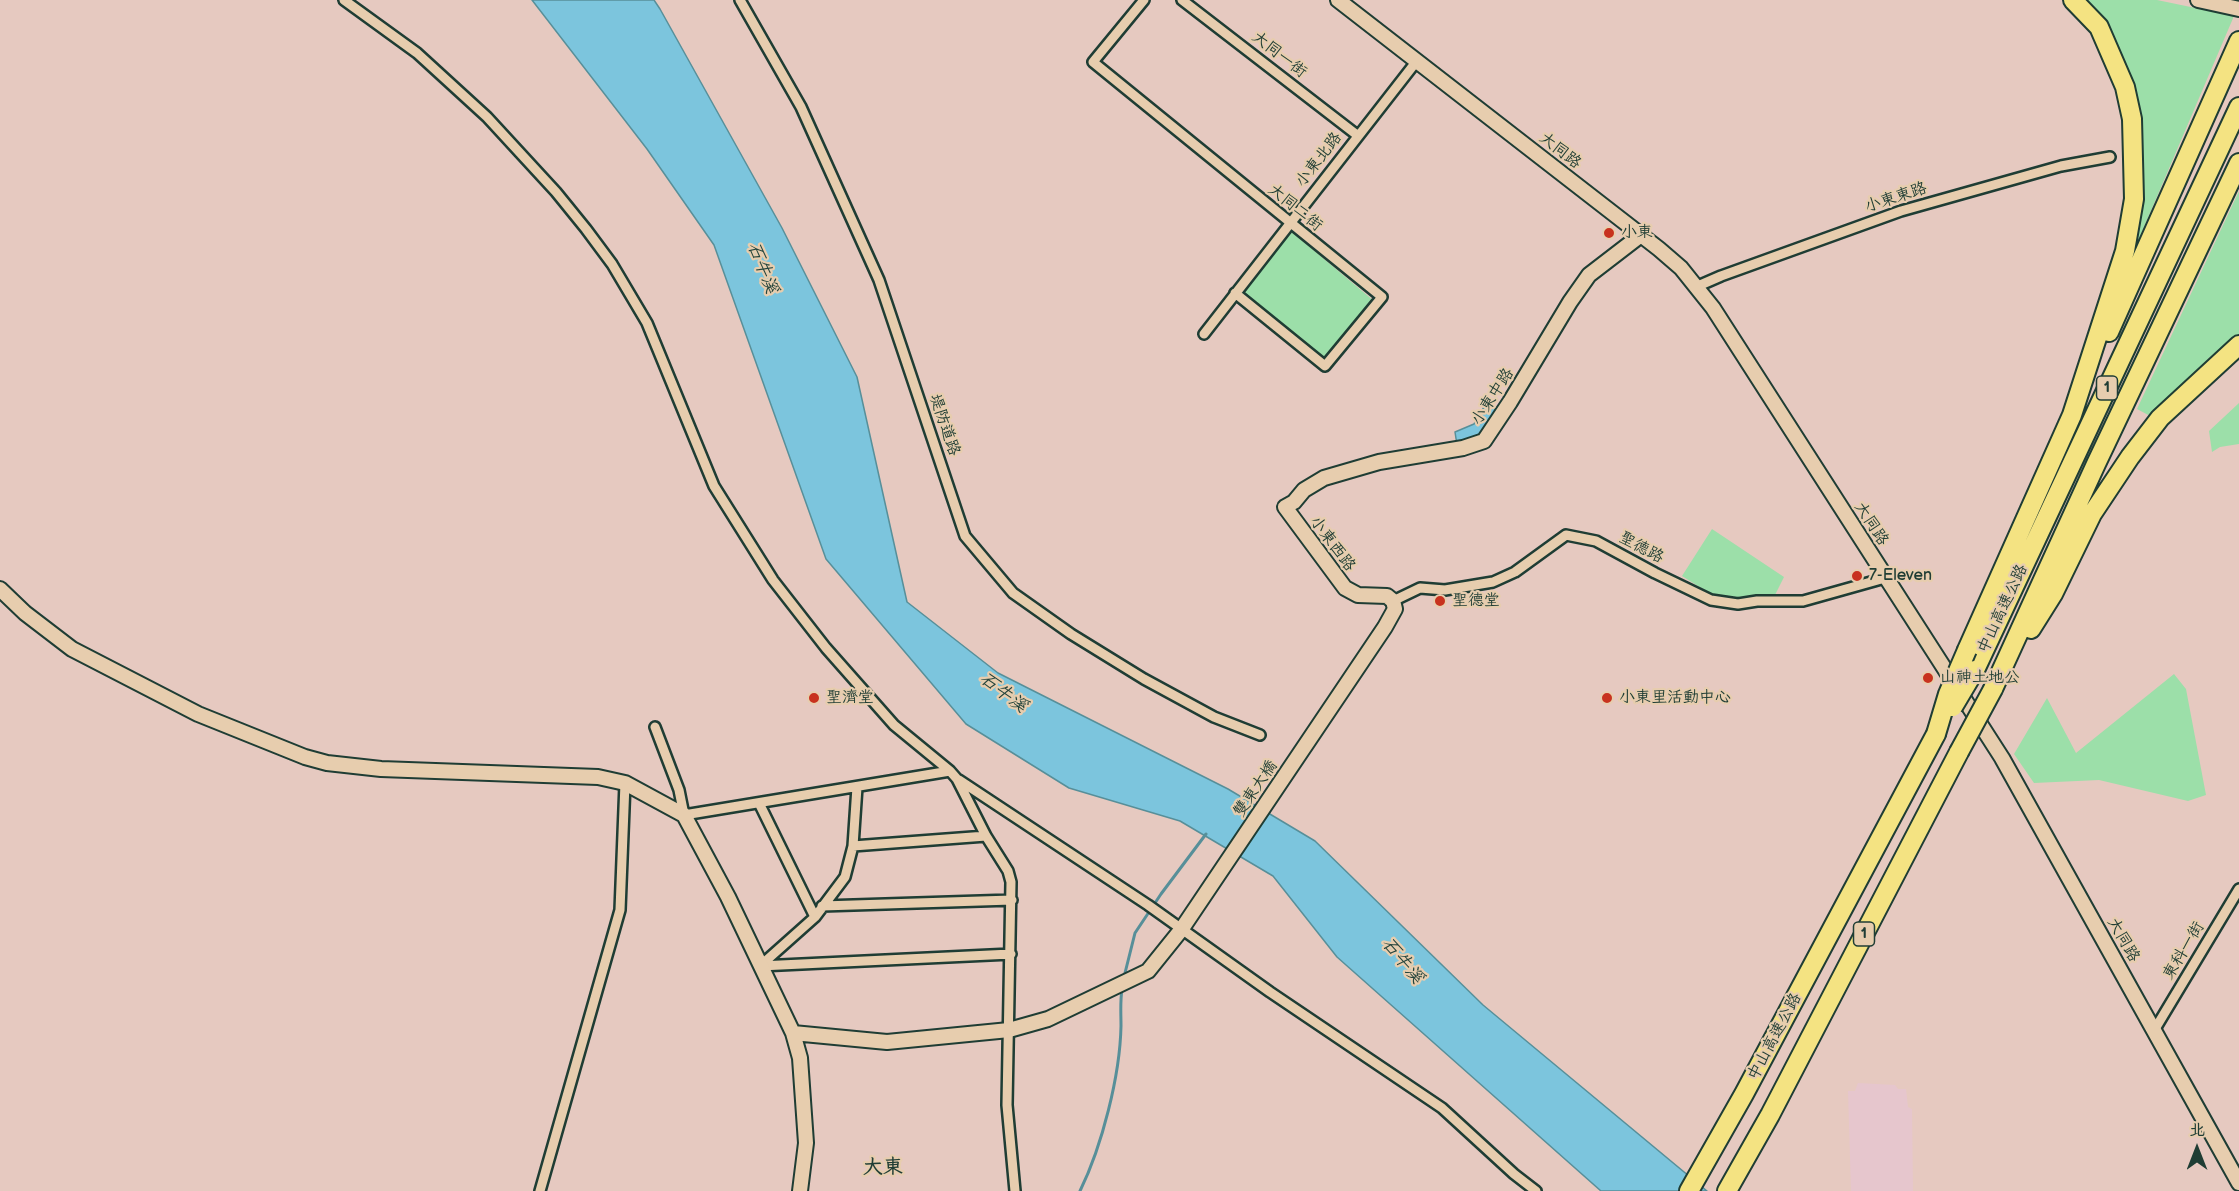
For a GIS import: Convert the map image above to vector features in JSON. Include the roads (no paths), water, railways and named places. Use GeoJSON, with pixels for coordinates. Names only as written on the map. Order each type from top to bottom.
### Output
{"type":"FeatureCollection","features":[{"type":"Feature","properties":{"kind":"highway"},"geometry":{"type":"LineString","coordinates":[[2072,415],[2125,251],[2134,199],[2133,119],[2125,87],[2098,27],[2073,0]]}},
{"type":"Feature","properties":{"kind":"highway"},"geometry":{"type":"LineString","coordinates":[[1936,734],[1948,694],[1967,650],[2239,41]]}},
{"type":"Feature","properties":{"kind":"highway","name":"中山高速公路"},"geometry":{"type":"LineString","coordinates":[[1689,1191],[1744,1094],[1936,734],[1975,670],[2239,107]]}},
{"type":"Feature","properties":{"kind":"highway","name":"中山高速公路"},"geometry":{"type":"LineString","coordinates":[[1726,1191],[1770,1115],[1993,689],[2096,464],[2239,164]]}},
{"type":"Feature","properties":{"kind":"highway"},"geometry":{"type":"LineString","coordinates":[[1993,689],[2053,594],[2092,514],[2130,457],[2160,418],[2239,345]]}},
{"type":"Feature","properties":{"kind":"street"},"geometry":{"type":"LineString","coordinates":[[344,0],[417,53],[487,117],[556,192],[586,229],[612,264],[647,322],[714,486],[773,580],[826,648],[894,725],[954,775],[1442,1108],[1514,1174],[1536,1191]]}},
{"type":"Feature","properties":{"kind":"street","name":"堤防道路"},"geometry":{"type":"LineString","coordinates":[[740,0],[801,107],[879,280],[965,536],[1013,593],[1071,634],[1144,679],[1214,717],[1260,735]]}},
{"type":"Feature","properties":{"kind":"street","name":"大同二街"},"geometry":{"type":"LineString","coordinates":[[1144,0],[1093,62],[1382,297],[1326,366],[1235,293]]}},
{"type":"Feature","properties":{"kind":"street","name":"大同一街"},"geometry":{"type":"LineString","coordinates":[[1182,0],[1357,135]]}},
{"type":"Feature","properties":{"kind":"street","name":"大同路"},"geometry":{"type":"LineString","coordinates":[[1338,0],[1641,235],[1681,268],[1698,286],[2002,758],[2239,1183]]}},
{"type":"Feature","properties":{"kind":"street"},"geometry":{"type":"LineString","coordinates":[[2198,0],[2239,9]]}},
{"type":"Feature","properties":{"kind":"street","name":"小東北路"},"geometry":{"type":"LineString","coordinates":[[1204,334],[1416,62]]}},
{"type":"Feature","properties":{"kind":"street","name":"小東東路"},"geometry":{"type":"LineString","coordinates":[[1698,286],[1901,211],[2061,166],[2110,157]]}},
{"type":"Feature","properties":{"kind":"street","name":"小東中路"},"geometry":{"type":"LineString","coordinates":[[1285,507],[1304,490],[1324,478],[1379,462],[1463,448],[1484,441],[1514,398],[1570,302],[1589,275],[1641,235]]}},
{"type":"Feature","properties":{"kind":"street","name":"小東西路"},"geometry":{"type":"LineString","coordinates":[[1285,507],[1345,588],[1358,595],[1387,596],[1393,601]]}},
{"type":"Feature","properties":{"kind":"street","name":"聖德路"},"geometry":{"type":"LineString","coordinates":[[1393,601],[1420,588],[1445,590],[1492,582],[1515,572],[1566,534],[1596,541],[1712,600],[1738,604],[1757,601],[1803,601],[1886,578]]}},
{"type":"Feature","properties":{"kind":"street"},"geometry":{"type":"LineString","coordinates":[[0,589],[32,619],[72,648],[198,714],[305,757],[327,763],[381,769],[598,777],[625,783],[684,814],[856,787],[954,775]]}},
{"type":"Feature","properties":{"kind":"street","name":"雙東大橋"},"geometry":{"type":"LineString","coordinates":[[793,1034],[887,1042],[1009,1030],[1048,1019],[1148,971],[1181,930],[1358,668],[1392,616],[1395,609],[1393,601]]}},
{"type":"Feature","properties":{"kind":"street"},"geometry":{"type":"LineString","coordinates":[[655,727],[679,790],[684,814],[728,897],[793,1034],[800,1058],[806,1143],[800,1191]]}},
{"type":"Feature","properties":{"kind":"street"},"geometry":{"type":"LineString","coordinates":[[954,775],[1008,872],[1011,882],[1007,1105],[1015,1191]]}},
{"type":"Feature","properties":{"kind":"street"},"geometry":{"type":"LineString","coordinates":[[540,1191],[620,910],[625,783]]}},
{"type":"Feature","properties":{"kind":"street"},"geometry":{"type":"LineString","coordinates":[[760,966],[815,917],[845,877],[853,846],[856,787]]}},
{"type":"Feature","properties":{"kind":"street"},"geometry":{"type":"LineString","coordinates":[[759,803],[815,917]]}},
{"type":"Feature","properties":{"kind":"street"},"geometry":{"type":"LineString","coordinates":[[853,846],[986,836]]}},
{"type":"Feature","properties":{"kind":"street","name":"東科一街"},"geometry":{"type":"LineString","coordinates":[[2155,1029],[2239,889]]}},
{"type":"Feature","properties":{"kind":"street"},"geometry":{"type":"LineString","coordinates":[[822,906],[1012,900]]}},
{"type":"Feature","properties":{"kind":"street"},"geometry":{"type":"LineString","coordinates":[[760,966],[1011,954]]}},
{"type":"Feature","properties":{"kind":"water","name":"石牛溪"},"geometry":{"type":"Polygon","coordinates":[[[532,0],[654,0],[660,9],[782,228],[857,377],[907,602],[998,673],[1228,789],[1315,841],[1483,1005],[1707,1191],[1601,1191],[1337,957],[1273,876],[1180,821],[1069,788],[966,724],[826,559],[714,245],[647,149],[532,0]]]}},
{"type":"Feature","properties":{"kind":"water"},"geometry":{"type":"Polygon","coordinates":[[[1491,402],[1496,410],[1480,434],[1457,445],[1455,432],[1474,424],[1484,407],[1491,402]]]}},
{"type":"Feature","properties":{"kind":"waterway"},"geometry":{"type":"LineString","coordinates":[[1124,977],[1135,933],[1206,834]]}},
{"type":"Feature","properties":{"kind":"waterway"},"geometry":{"type":"LineString","coordinates":[[1080,1191],[1096,1153],[1113,1088],[1120,1046],[1122,989]]}},
{"type":"Feature","properties":{"kind":"place","name":"小東"},"geometry":{"type":"Point","coordinates":[1609,233]}},
{"type":"Feature","properties":{"kind":"place","name":"7-Eleven"},"geometry":{"type":"Point","coordinates":[1857,576]}},
{"type":"Feature","properties":{"kind":"place","name":"聖德堂"},"geometry":{"type":"Point","coordinates":[1440,601]}},
{"type":"Feature","properties":{"kind":"place","name":"山神土地公"},"geometry":{"type":"Point","coordinates":[1928,678]}},
{"type":"Feature","properties":{"kind":"place","name":"聖濟堂"},"geometry":{"type":"Point","coordinates":[814,698]}},
{"type":"Feature","properties":{"kind":"place","name":"小東里活動中心"},"geometry":{"type":"Point","coordinates":[1607,698]}},
{"type":"Feature","properties":{"kind":"district","name":"大東"},"geometry":{"type":"Point","coordinates":[883,1168]}}]}
